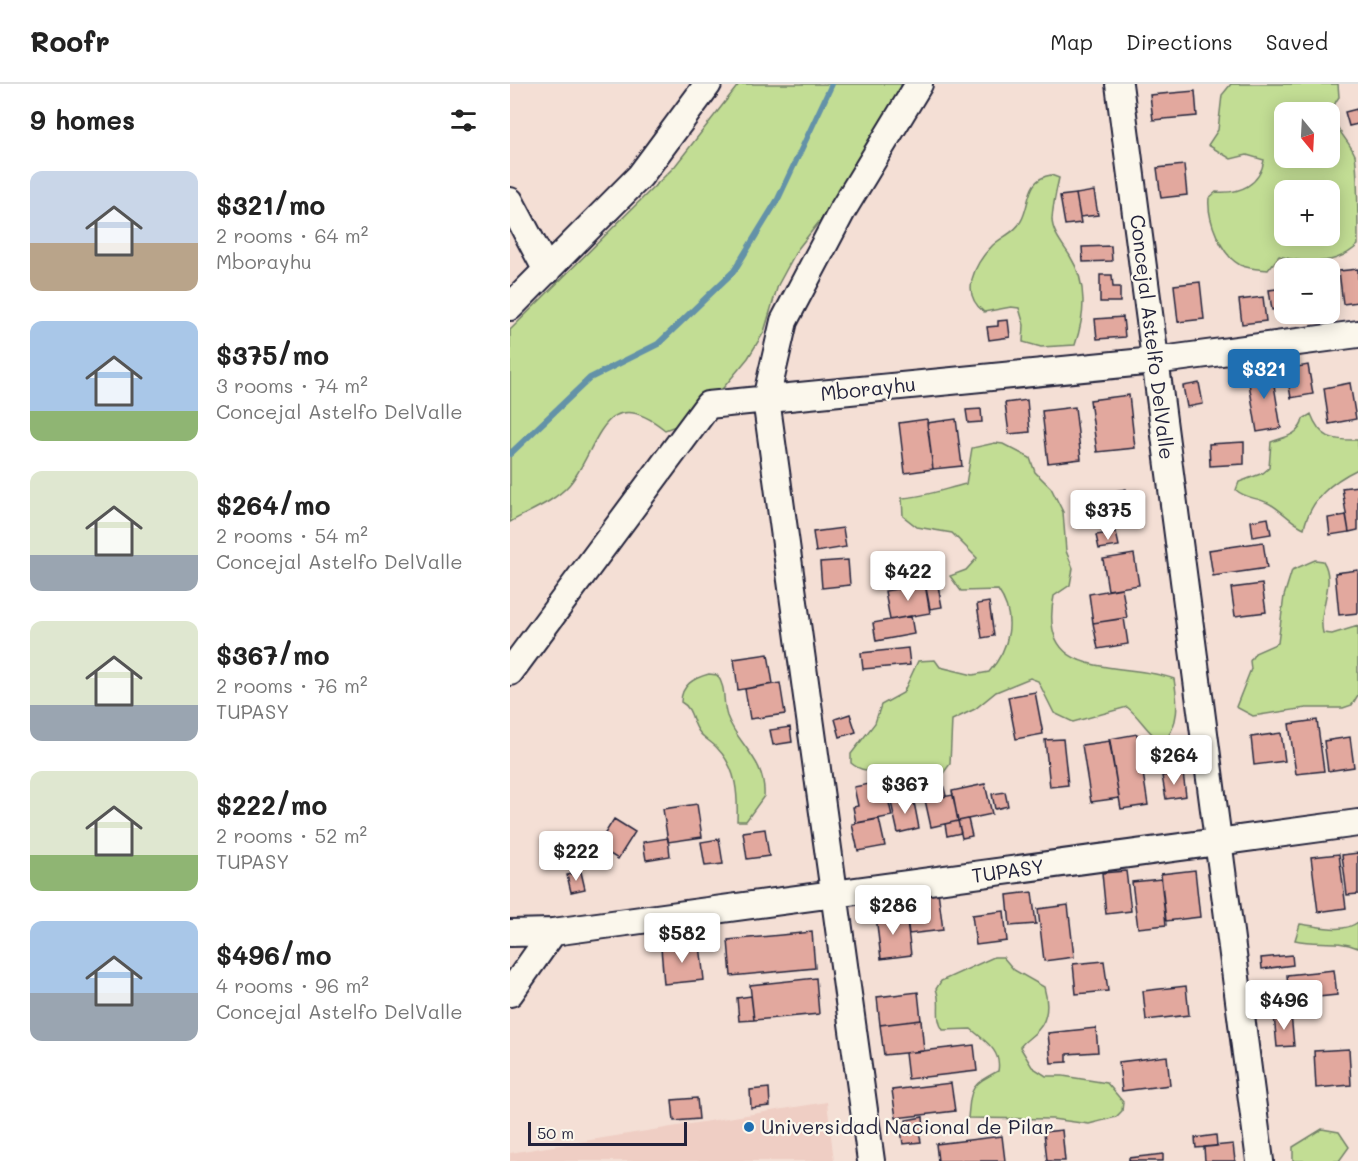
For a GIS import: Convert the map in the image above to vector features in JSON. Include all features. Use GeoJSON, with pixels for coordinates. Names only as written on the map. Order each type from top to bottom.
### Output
{"type":"FeatureCollection","features":[{"type":"Feature","properties":{"kind":"street"},"geometry":{"type":"LineString","coordinates":[[510,307],[640,176],[708,84]]}},
{"type":"Feature","properties":{"kind":"street"},"geometry":{"type":"LineString","coordinates":[[871,1161],[766,399],[784,321],[842,211],[919,84]]}},
{"type":"Feature","properties":{"kind":"street","name":"Concejal Astelfo DelValle"},"geometry":{"type":"LineString","coordinates":[[1119,84],[1260,1161]]}},
{"type":"Feature","properties":{"kind":"street"},"geometry":{"type":"LineString","coordinates":[[510,201],[548,271]]}},
{"type":"Feature","properties":{"kind":"street","name":"Mborayhu"},"geometry":{"type":"LineString","coordinates":[[510,672],[708,405],[1154,361],[1358,334]]}},
{"type":"Feature","properties":{"kind":"street","name":"TUPASY"},"geometry":{"type":"LineString","coordinates":[[554,932],[1358,823]]}},
{"type":"Feature","properties":{"kind":"street"},"geometry":{"type":"LineString","coordinates":[[510,933],[554,932]]}},
{"type":"Feature","properties":{"kind":"street"},"geometry":{"type":"LineString","coordinates":[[510,993],[554,932]]}},
{"type":"Feature","properties":{"kind":"shaded area","name":"Universidad Nacional de Pilar"},"geometry":{"type":"Polygon","coordinates":[[[827,1102],[834,1161],[510,1161],[510,1153],[827,1102]]]}},
{"type":"Feature","properties":{"kind":"green space"},"geometry":{"type":"Polygon","coordinates":[[[739,84],[901,84],[901,89],[837,199],[797,250],[778,285],[764,332],[748,358],[719,393],[681,424],[665,430],[644,416],[628,412],[615,416],[604,426],[569,485],[549,501],[510,522],[510,330],[675,166],[739,84]]]}},
{"type":"Feature","properties":{"kind":"green space"},"geometry":{"type":"Polygon","coordinates":[[[1231,84],[1338,84],[1339,97],[1336,102],[1274,102],[1274,168],[1340,168],[1340,132],[1355,155],[1358,245],[1337,258],[1279,256],[1274,258],[1274,262],[1268,270],[1250,268],[1233,260],[1221,245],[1213,226],[1209,198],[1216,192],[1233,191],[1248,186],[1258,176],[1264,160],[1247,155],[1231,159],[1208,145],[1218,130],[1222,95],[1231,84]]]}},
{"type":"Feature","properties":{"kind":"green space"},"geometry":{"type":"Polygon","coordinates":[[[1051,175],[1059,178],[1052,224],[1080,278],[1083,311],[1075,345],[1041,347],[1023,342],[1024,325],[1019,308],[1011,307],[984,312],[976,304],[971,287],[972,278],[980,260],[996,242],[1019,225],[1033,187],[1043,177],[1051,175]]]}},
{"type":"Feature","properties":{"kind":"green space"},"geometry":{"type":"Polygon","coordinates":[[[1311,414],[1318,428],[1328,436],[1341,440],[1358,440],[1358,469],[1331,486],[1317,500],[1304,528],[1273,506],[1236,490],[1239,482],[1263,473],[1269,468],[1271,442],[1295,432],[1299,429],[1303,419],[1311,414]]]}},
{"type":"Feature","properties":{"kind":"green space"},"geometry":{"type":"Polygon","coordinates":[[[995,443],[1003,444],[1030,458],[1035,472],[1051,488],[1063,512],[1066,551],[1073,568],[1070,585],[1054,596],[1052,624],[1058,643],[1071,656],[1088,663],[1174,679],[1177,705],[1175,721],[1169,736],[1163,743],[1127,707],[1073,722],[1054,713],[1038,681],[1030,678],[996,692],[975,709],[952,720],[950,764],[939,779],[902,768],[868,770],[857,767],[851,763],[851,754],[875,723],[881,705],[903,693],[918,661],[935,660],[940,667],[973,675],[989,672],[1002,653],[1009,621],[1008,611],[998,590],[961,591],[950,576],[966,570],[977,558],[952,533],[917,527],[903,516],[902,498],[966,484],[972,448],[995,443]]]}},
{"type":"Feature","properties":{"kind":"green space"},"geometry":{"type":"Polygon","coordinates":[[[1315,560],[1323,561],[1328,578],[1322,615],[1323,633],[1332,634],[1358,626],[1358,695],[1352,705],[1343,708],[1306,708],[1253,716],[1236,707],[1251,669],[1250,661],[1255,653],[1278,643],[1284,596],[1292,570],[1315,560]]]}},
{"type":"Feature","properties":{"kind":"green space"},"geometry":{"type":"Polygon","coordinates":[[[709,674],[717,675],[720,680],[727,716],[761,772],[764,796],[746,821],[737,821],[735,783],[729,765],[718,749],[700,733],[688,708],[681,702],[683,691],[689,683],[709,674]]]}},
{"type":"Feature","properties":{"kind":"green space"},"geometry":{"type":"Polygon","coordinates":[[[1358,922],[1358,948],[1350,945],[1295,940],[1300,924],[1345,928],[1358,922]]]}},
{"type":"Feature","properties":{"kind":"green space"},"geometry":{"type":"Polygon","coordinates":[[[994,957],[1003,957],[1014,970],[1044,987],[1047,1004],[1042,1025],[1020,1047],[1032,1067],[1046,1076],[1063,1076],[1107,1083],[1123,1102],[1122,1111],[1116,1117],[1089,1124],[1052,1119],[968,1118],[971,1093],[977,1084],[998,1071],[999,1064],[995,1052],[987,1042],[971,1029],[943,1030],[939,1020],[936,989],[941,981],[994,957]]]}},
{"type":"Feature","properties":{"kind":"green space"},"geometry":{"type":"Polygon","coordinates":[[[1322,1129],[1339,1132],[1349,1147],[1339,1161],[1293,1161],[1293,1147],[1322,1129]]]}},
{"type":"Feature","properties":{"kind":"building"},"geometry":{"type":"Polygon","coordinates":[[[1195,91],[1197,116],[1153,120],[1150,95],[1195,91]]]}},
{"type":"Feature","properties":{"kind":"building"},"geometry":{"type":"Polygon","coordinates":[[[1357,109],[1358,124],[1349,126],[1345,112],[1357,109]]]}},
{"type":"Feature","properties":{"kind":"building"},"geometry":{"type":"Polygon","coordinates":[[[1184,165],[1187,195],[1161,198],[1157,168],[1184,165]]]}},
{"type":"Feature","properties":{"kind":"building"},"geometry":{"type":"Polygon","coordinates":[[[1094,191],[1098,215],[1080,217],[1076,194],[1094,191]]]}},
{"type":"Feature","properties":{"kind":"building"},"geometry":{"type":"Polygon","coordinates":[[[1076,194],[1081,223],[1065,225],[1060,196],[1076,194]]]}},
{"type":"Feature","properties":{"kind":"building"},"geometry":{"type":"Polygon","coordinates":[[[1111,246],[1112,261],[1083,262],[1082,247],[1111,246]]]}},
{"type":"Feature","properties":{"kind":"building"},"geometry":{"type":"Polygon","coordinates":[[[1358,269],[1358,302],[1343,304],[1340,271],[1358,269]]]}},
{"type":"Feature","properties":{"kind":"building"},"geometry":{"type":"Polygon","coordinates":[[[1100,275],[1112,275],[1113,287],[1120,287],[1120,302],[1100,302],[1100,275]]]}},
{"type":"Feature","properties":{"kind":"building"},"geometry":{"type":"Polygon","coordinates":[[[1200,282],[1204,319],[1178,322],[1174,285],[1200,282]]]}},
{"type":"Feature","properties":{"kind":"building"},"geometry":{"type":"Polygon","coordinates":[[[1274,289],[1274,310],[1272,310],[1269,290],[1274,289]]]}},
{"type":"Feature","properties":{"kind":"building"},"geometry":{"type":"Polygon","coordinates":[[[1263,297],[1266,321],[1242,324],[1239,300],[1263,297]]]}},
{"type":"Feature","properties":{"kind":"building"},"geometry":{"type":"Polygon","coordinates":[[[1123,317],[1125,337],[1097,339],[1095,319],[1123,317]]]}},
{"type":"Feature","properties":{"kind":"building"},"geometry":{"type":"Polygon","coordinates":[[[1008,320],[1010,337],[989,340],[987,327],[998,326],[998,321],[1008,320]]]}},
{"type":"Feature","properties":{"kind":"building"},"geometry":{"type":"Polygon","coordinates":[[[1308,365],[1313,394],[1291,398],[1286,369],[1308,365]]]}},
{"type":"Feature","properties":{"kind":"building"},"geometry":{"type":"Polygon","coordinates":[[[1271,367],[1281,428],[1257,432],[1247,371],[1271,367]]]}},
{"type":"Feature","properties":{"kind":"building"},"geometry":{"type":"Polygon","coordinates":[[[1199,383],[1203,404],[1187,407],[1183,386],[1199,383]]]}},
{"type":"Feature","properties":{"kind":"building"},"geometry":{"type":"Polygon","coordinates":[[[1350,383],[1356,419],[1329,424],[1324,388],[1350,383]]]}},
{"type":"Feature","properties":{"kind":"building"},"geometry":{"type":"Polygon","coordinates":[[[1129,395],[1135,448],[1097,452],[1090,400],[1129,395]]]}},
{"type":"Feature","properties":{"kind":"building"},"geometry":{"type":"Polygon","coordinates":[[[1027,400],[1030,432],[1009,434],[1005,403],[1027,400]]]}},
{"type":"Feature","properties":{"kind":"building"},"geometry":{"type":"Polygon","coordinates":[[[1075,407],[1081,459],[1048,463],[1042,411],[1075,407]]]}},
{"type":"Feature","properties":{"kind":"building"},"geometry":{"type":"Polygon","coordinates":[[[981,409],[982,422],[968,423],[966,410],[981,409]]]}},
{"type":"Feature","properties":{"kind":"building"},"geometry":{"type":"Polygon","coordinates":[[[927,419],[933,469],[905,473],[899,423],[927,419]]]}},
{"type":"Feature","properties":{"kind":"building"},"geometry":{"type":"Polygon","coordinates":[[[956,419],[962,466],[933,469],[927,423],[956,419]]]}},
{"type":"Feature","properties":{"kind":"building"},"geometry":{"type":"Polygon","coordinates":[[[1244,442],[1244,464],[1210,466],[1209,444],[1244,442]]]}},
{"type":"Feature","properties":{"kind":"building"},"geometry":{"type":"Polygon","coordinates":[[[1358,486],[1358,530],[1349,532],[1342,488],[1358,486]]]}},
{"type":"Feature","properties":{"kind":"building"},"geometry":{"type":"Polygon","coordinates":[[[1126,489],[1130,516],[1082,524],[1078,497],[1126,489]]]}},
{"type":"Feature","properties":{"kind":"building"},"geometry":{"type":"Polygon","coordinates":[[[1346,515],[1349,532],[1330,535],[1328,518],[1346,515]]]}},
{"type":"Feature","properties":{"kind":"building"},"geometry":{"type":"Polygon","coordinates":[[[1268,518],[1271,534],[1253,537],[1251,521],[1268,518]]]}},
{"type":"Feature","properties":{"kind":"building"},"geometry":{"type":"Polygon","coordinates":[[[843,528],[846,547],[816,552],[813,532],[843,528]]]}},
{"type":"Feature","properties":{"kind":"building"},"geometry":{"type":"Polygon","coordinates":[[[1116,532],[1119,546],[1099,549],[1096,535],[1116,532]]]}},
{"type":"Feature","properties":{"kind":"building"},"geometry":{"type":"Polygon","coordinates":[[[1263,542],[1267,568],[1213,576],[1209,550],[1263,542]]]}},
{"type":"Feature","properties":{"kind":"building"},"geometry":{"type":"Polygon","coordinates":[[[1134,554],[1139,585],[1108,590],[1103,559],[1134,554]]]}},
{"type":"Feature","properties":{"kind":"building"},"geometry":{"type":"Polygon","coordinates":[[[848,560],[850,585],[822,588],[820,562],[848,560]]]}},
{"type":"Feature","properties":{"kind":"building"},"geometry":{"type":"Polygon","coordinates":[[[1358,570],[1358,613],[1339,615],[1335,573],[1358,570]]]}},
{"type":"Feature","properties":{"kind":"building"},"geometry":{"type":"Polygon","coordinates":[[[925,584],[930,613],[890,620],[885,591],[925,584]]]}},
{"type":"Feature","properties":{"kind":"building"},"geometry":{"type":"Polygon","coordinates":[[[1262,584],[1266,612],[1235,616],[1231,588],[1262,584]]]}},
{"type":"Feature","properties":{"kind":"building"},"geometry":{"type":"Polygon","coordinates":[[[938,586],[942,607],[930,609],[926,588],[938,586]]]}},
{"type":"Feature","properties":{"kind":"building"},"geometry":{"type":"Polygon","coordinates":[[[1122,588],[1127,618],[1093,623],[1089,594],[1122,588]]]}},
{"type":"Feature","properties":{"kind":"building"},"geometry":{"type":"Polygon","coordinates":[[[989,602],[994,636],[982,638],[977,604],[989,602]]]}},
{"type":"Feature","properties":{"kind":"building"},"geometry":{"type":"Polygon","coordinates":[[[911,616],[914,634],[876,641],[873,623],[911,616]]]}},
{"type":"Feature","properties":{"kind":"building"},"geometry":{"type":"Polygon","coordinates":[[[1124,618],[1128,644],[1098,649],[1093,623],[1124,618]]]}},
{"type":"Feature","properties":{"kind":"building"},"geometry":{"type":"Polygon","coordinates":[[[908,648],[910,665],[863,669],[861,653],[908,648]]]}},
{"type":"Feature","properties":{"kind":"building"},"geometry":{"type":"Polygon","coordinates":[[[768,654],[773,684],[738,690],[734,659],[768,654]]]}},
{"type":"Feature","properties":{"kind":"building"},"geometry":{"type":"Polygon","coordinates":[[[780,683],[785,714],[750,719],[745,689],[780,683]]]}},
{"type":"Feature","properties":{"kind":"building"},"geometry":{"type":"Polygon","coordinates":[[[1035,692],[1043,734],[1016,739],[1008,697],[1035,692]]]}},
{"type":"Feature","properties":{"kind":"building"},"geometry":{"type":"Polygon","coordinates":[[[850,714],[856,732],[840,737],[835,719],[850,714]]]}},
{"type":"Feature","properties":{"kind":"building"},"geometry":{"type":"Polygon","coordinates":[[[1317,720],[1324,771],[1296,774],[1289,724],[1317,720]]]}},
{"type":"Feature","properties":{"kind":"building"},"geometry":{"type":"Polygon","coordinates":[[[790,727],[792,742],[773,745],[770,730],[790,727]]]}},
{"type":"Feature","properties":{"kind":"building"},"geometry":{"type":"Polygon","coordinates":[[[1281,733],[1285,761],[1254,765],[1251,737],[1281,733]]]}},
{"type":"Feature","properties":{"kind":"building"},"geometry":{"type":"Polygon","coordinates":[[[1137,734],[1148,805],[1121,809],[1109,739],[1137,734]]]}},
{"type":"Feature","properties":{"kind":"building"},"geometry":{"type":"Polygon","coordinates":[[[1350,737],[1354,767],[1328,771],[1324,741],[1350,737]]]}},
{"type":"Feature","properties":{"kind":"building"},"geometry":{"type":"Polygon","coordinates":[[[1063,739],[1068,785],[1050,787],[1045,740],[1063,739]]]}},
{"type":"Feature","properties":{"kind":"building"},"geometry":{"type":"Polygon","coordinates":[[[1110,741],[1119,798],[1091,802],[1082,745],[1110,741]]]}},
{"type":"Feature","properties":{"kind":"building"},"geometry":{"type":"Polygon","coordinates":[[[1183,773],[1186,796],[1166,799],[1162,776],[1183,773]]]}},
{"type":"Feature","properties":{"kind":"building"},"geometry":{"type":"Polygon","coordinates":[[[884,781],[892,816],[856,823],[853,807],[858,806],[854,787],[884,781]]]}},
{"type":"Feature","properties":{"kind":"building"},"geometry":{"type":"Polygon","coordinates":[[[943,784],[946,796],[928,800],[925,788],[943,784]]]}},
{"type":"Feature","properties":{"kind":"building"},"geometry":{"type":"Polygon","coordinates":[[[985,784],[992,814],[958,821],[952,791],[985,784]]]}},
{"type":"Feature","properties":{"kind":"building"},"geometry":{"type":"Polygon","coordinates":[[[1005,792],[1008,806],[995,809],[992,794],[1005,792]]]}},
{"type":"Feature","properties":{"kind":"building"},"geometry":{"type":"Polygon","coordinates":[[[953,795],[958,821],[931,827],[925,800],[953,795]]]}},
{"type":"Feature","properties":{"kind":"building"},"geometry":{"type":"Polygon","coordinates":[[[913,797],[919,828],[898,833],[891,802],[913,797]]]}},
{"type":"Feature","properties":{"kind":"building"},"geometry":{"type":"Polygon","coordinates":[[[697,804],[702,837],[668,842],[663,809],[697,804]]]}},
{"type":"Feature","properties":{"kind":"building"},"geometry":{"type":"Polygon","coordinates":[[[614,819],[635,832],[618,859],[597,846],[614,819]]]}},
{"type":"Feature","properties":{"kind":"building"},"geometry":{"type":"Polygon","coordinates":[[[879,819],[885,846],[858,851],[852,824],[879,819]]]}},
{"type":"Feature","properties":{"kind":"building"},"geometry":{"type":"Polygon","coordinates":[[[968,819],[972,836],[962,838],[958,821],[968,819]]]}},
{"type":"Feature","properties":{"kind":"building"},"geometry":{"type":"Polygon","coordinates":[[[958,821],[961,833],[947,836],[945,824],[958,821]]]}},
{"type":"Feature","properties":{"kind":"building"},"geometry":{"type":"Polygon","coordinates":[[[765,829],[769,856],[747,859],[743,832],[765,829]]]}},
{"type":"Feature","properties":{"kind":"building"},"geometry":{"type":"Polygon","coordinates":[[[668,838],[670,856],[646,860],[643,842],[668,838]]]}},
{"type":"Feature","properties":{"kind":"building"},"geometry":{"type":"Polygon","coordinates":[[[719,839],[723,864],[705,866],[701,842],[719,839]]]}},
{"type":"Feature","properties":{"kind":"building"},"geometry":{"type":"Polygon","coordinates":[[[1358,853],[1358,894],[1347,895],[1342,855],[1358,853]]]}},
{"type":"Feature","properties":{"kind":"building"},"geometry":{"type":"Polygon","coordinates":[[[1339,854],[1346,908],[1318,912],[1311,857],[1339,854]]]}},
{"type":"Feature","properties":{"kind":"building"},"geometry":{"type":"Polygon","coordinates":[[[1195,870],[1200,917],[1166,921],[1161,874],[1195,870]]]}},
{"type":"Feature","properties":{"kind":"building"},"geometry":{"type":"Polygon","coordinates":[[[1126,871],[1131,911],[1106,914],[1102,873],[1126,871]]]}},
{"type":"Feature","properties":{"kind":"building"},"geometry":{"type":"Polygon","coordinates":[[[581,872],[585,889],[571,892],[567,875],[581,872]]]}},
{"type":"Feature","properties":{"kind":"building"},"geometry":{"type":"Polygon","coordinates":[[[1161,879],[1166,925],[1138,928],[1132,882],[1161,879]]]}},
{"type":"Feature","properties":{"kind":"building"},"geometry":{"type":"Polygon","coordinates":[[[938,891],[943,930],[909,934],[904,895],[938,891]]]}},
{"type":"Feature","properties":{"kind":"building"},"geometry":{"type":"Polygon","coordinates":[[[1032,892],[1036,924],[1010,926],[1007,895],[1032,892]]]}},
{"type":"Feature","properties":{"kind":"building"},"geometry":{"type":"Polygon","coordinates":[[[1068,905],[1074,957],[1044,961],[1038,909],[1068,905]]]}},
{"type":"Feature","properties":{"kind":"building"},"geometry":{"type":"Polygon","coordinates":[[[1004,911],[1007,941],[976,945],[972,915],[1004,911]]]}},
{"type":"Feature","properties":{"kind":"building"},"geometry":{"type":"Polygon","coordinates":[[[906,913],[911,955],[881,959],[876,916],[906,913]]]}},
{"type":"Feature","properties":{"kind":"building"},"geometry":{"type":"Polygon","coordinates":[[[812,932],[815,968],[731,976],[728,940],[812,932]]]}},
{"type":"Feature","properties":{"kind":"building"},"geometry":{"type":"Polygon","coordinates":[[[700,945],[704,980],[664,984],[661,948],[700,945]]]}},
{"type":"Feature","properties":{"kind":"building"},"geometry":{"type":"Polygon","coordinates":[[[1292,955],[1293,965],[1262,969],[1261,958],[1292,955]]]}},
{"type":"Feature","properties":{"kind":"building"},"geometry":{"type":"Polygon","coordinates":[[[1104,961],[1108,991],[1076,994],[1073,964],[1104,961]]]}},
{"type":"Feature","properties":{"kind":"building"},"geometry":{"type":"Polygon","coordinates":[[[1334,970],[1337,995],[1289,1000],[1287,975],[1334,970]]]}},
{"type":"Feature","properties":{"kind":"building"},"geometry":{"type":"Polygon","coordinates":[[[816,978],[819,1014],[754,1020],[750,985],[816,978]]]}},
{"type":"Feature","properties":{"kind":"building"},"geometry":{"type":"Polygon","coordinates":[[[1186,986],[1189,1015],[1146,1020],[1143,991],[1186,986]]]}},
{"type":"Feature","properties":{"kind":"building"},"geometry":{"type":"Polygon","coordinates":[[[918,992],[921,1020],[880,1025],[877,997],[918,992]]]}},
{"type":"Feature","properties":{"kind":"building"},"geometry":{"type":"Polygon","coordinates":[[[751,996],[754,1020],[739,1021],[737,998],[751,996]]]}},
{"type":"Feature","properties":{"kind":"building"},"geometry":{"type":"Polygon","coordinates":[[[1291,1014],[1294,1046],[1277,1047],[1274,1015],[1291,1014]]]}},
{"type":"Feature","properties":{"kind":"building"},"geometry":{"type":"Polygon","coordinates":[[[921,1020],[924,1051],[884,1055],[880,1025],[921,1020]]]}},
{"type":"Feature","properties":{"kind":"building"},"geometry":{"type":"Polygon","coordinates":[[[1096,1028],[1098,1052],[1067,1054],[1067,1062],[1051,1063],[1048,1033],[1096,1028]]]}},
{"type":"Feature","properties":{"kind":"building"},"geometry":{"type":"Polygon","coordinates":[[[974,1045],[977,1071],[908,1079],[905,1053],[974,1045]]]}},
{"type":"Feature","properties":{"kind":"building"},"geometry":{"type":"Polygon","coordinates":[[[1349,1049],[1351,1085],[1316,1088],[1314,1051],[1349,1049]]]}},
{"type":"Feature","properties":{"kind":"building"},"geometry":{"type":"Polygon","coordinates":[[[1167,1056],[1170,1085],[1122,1091],[1119,1062],[1167,1056]]]}},
{"type":"Feature","properties":{"kind":"building"},"geometry":{"type":"Polygon","coordinates":[[[951,1083],[955,1111],[896,1118],[892,1090],[951,1083]]]}},
{"type":"Feature","properties":{"kind":"building"},"geometry":{"type":"Polygon","coordinates":[[[769,1088],[770,1106],[751,1108],[750,1090],[769,1088]]]}},
{"type":"Feature","properties":{"kind":"building"},"geometry":{"type":"Polygon","coordinates":[[[697,1098],[699,1119],[674,1121],[672,1100],[697,1098]]]}},
{"type":"Feature","properties":{"kind":"building"},"geometry":{"type":"Polygon","coordinates":[[[923,1117],[924,1130],[919,1131],[921,1142],[903,1144],[901,1130],[907,1130],[906,1120],[923,1117]]]}},
{"type":"Feature","properties":{"kind":"building"},"geometry":{"type":"Polygon","coordinates":[[[1062,1130],[1065,1161],[1047,1161],[1044,1132],[1062,1130]]]}},
{"type":"Feature","properties":{"kind":"building"},"geometry":{"type":"Polygon","coordinates":[[[1216,1135],[1217,1146],[1196,1148],[1195,1138],[1216,1135]]]}},
{"type":"Feature","properties":{"kind":"building"},"geometry":{"type":"Polygon","coordinates":[[[1002,1136],[1005,1161],[938,1161],[936,1144],[1002,1136]]]}},
{"type":"Feature","properties":{"kind":"building"},"geometry":{"type":"Polygon","coordinates":[[[1233,1144],[1235,1161],[1205,1161],[1204,1147],[1233,1144]]]}},
{"type":"Feature","properties":{"kind":"building"},"geometry":{"type":"Polygon","coordinates":[[[1163,1154],[1163,1161],[1129,1161],[1129,1158],[1163,1154]]]}},
{"type":"Feature","properties":{"kind":"waterway"},"geometry":{"type":"LineString","coordinates":[[510,454],[590,378],[658,344],[734,271],[778,199],[832,84]]}},
{"type":"Feature","properties":{"kind":"place","name":"Universidad Nacional de Pilar"},"geometry":{"type":"Point","coordinates":[749,1127]}}]}
